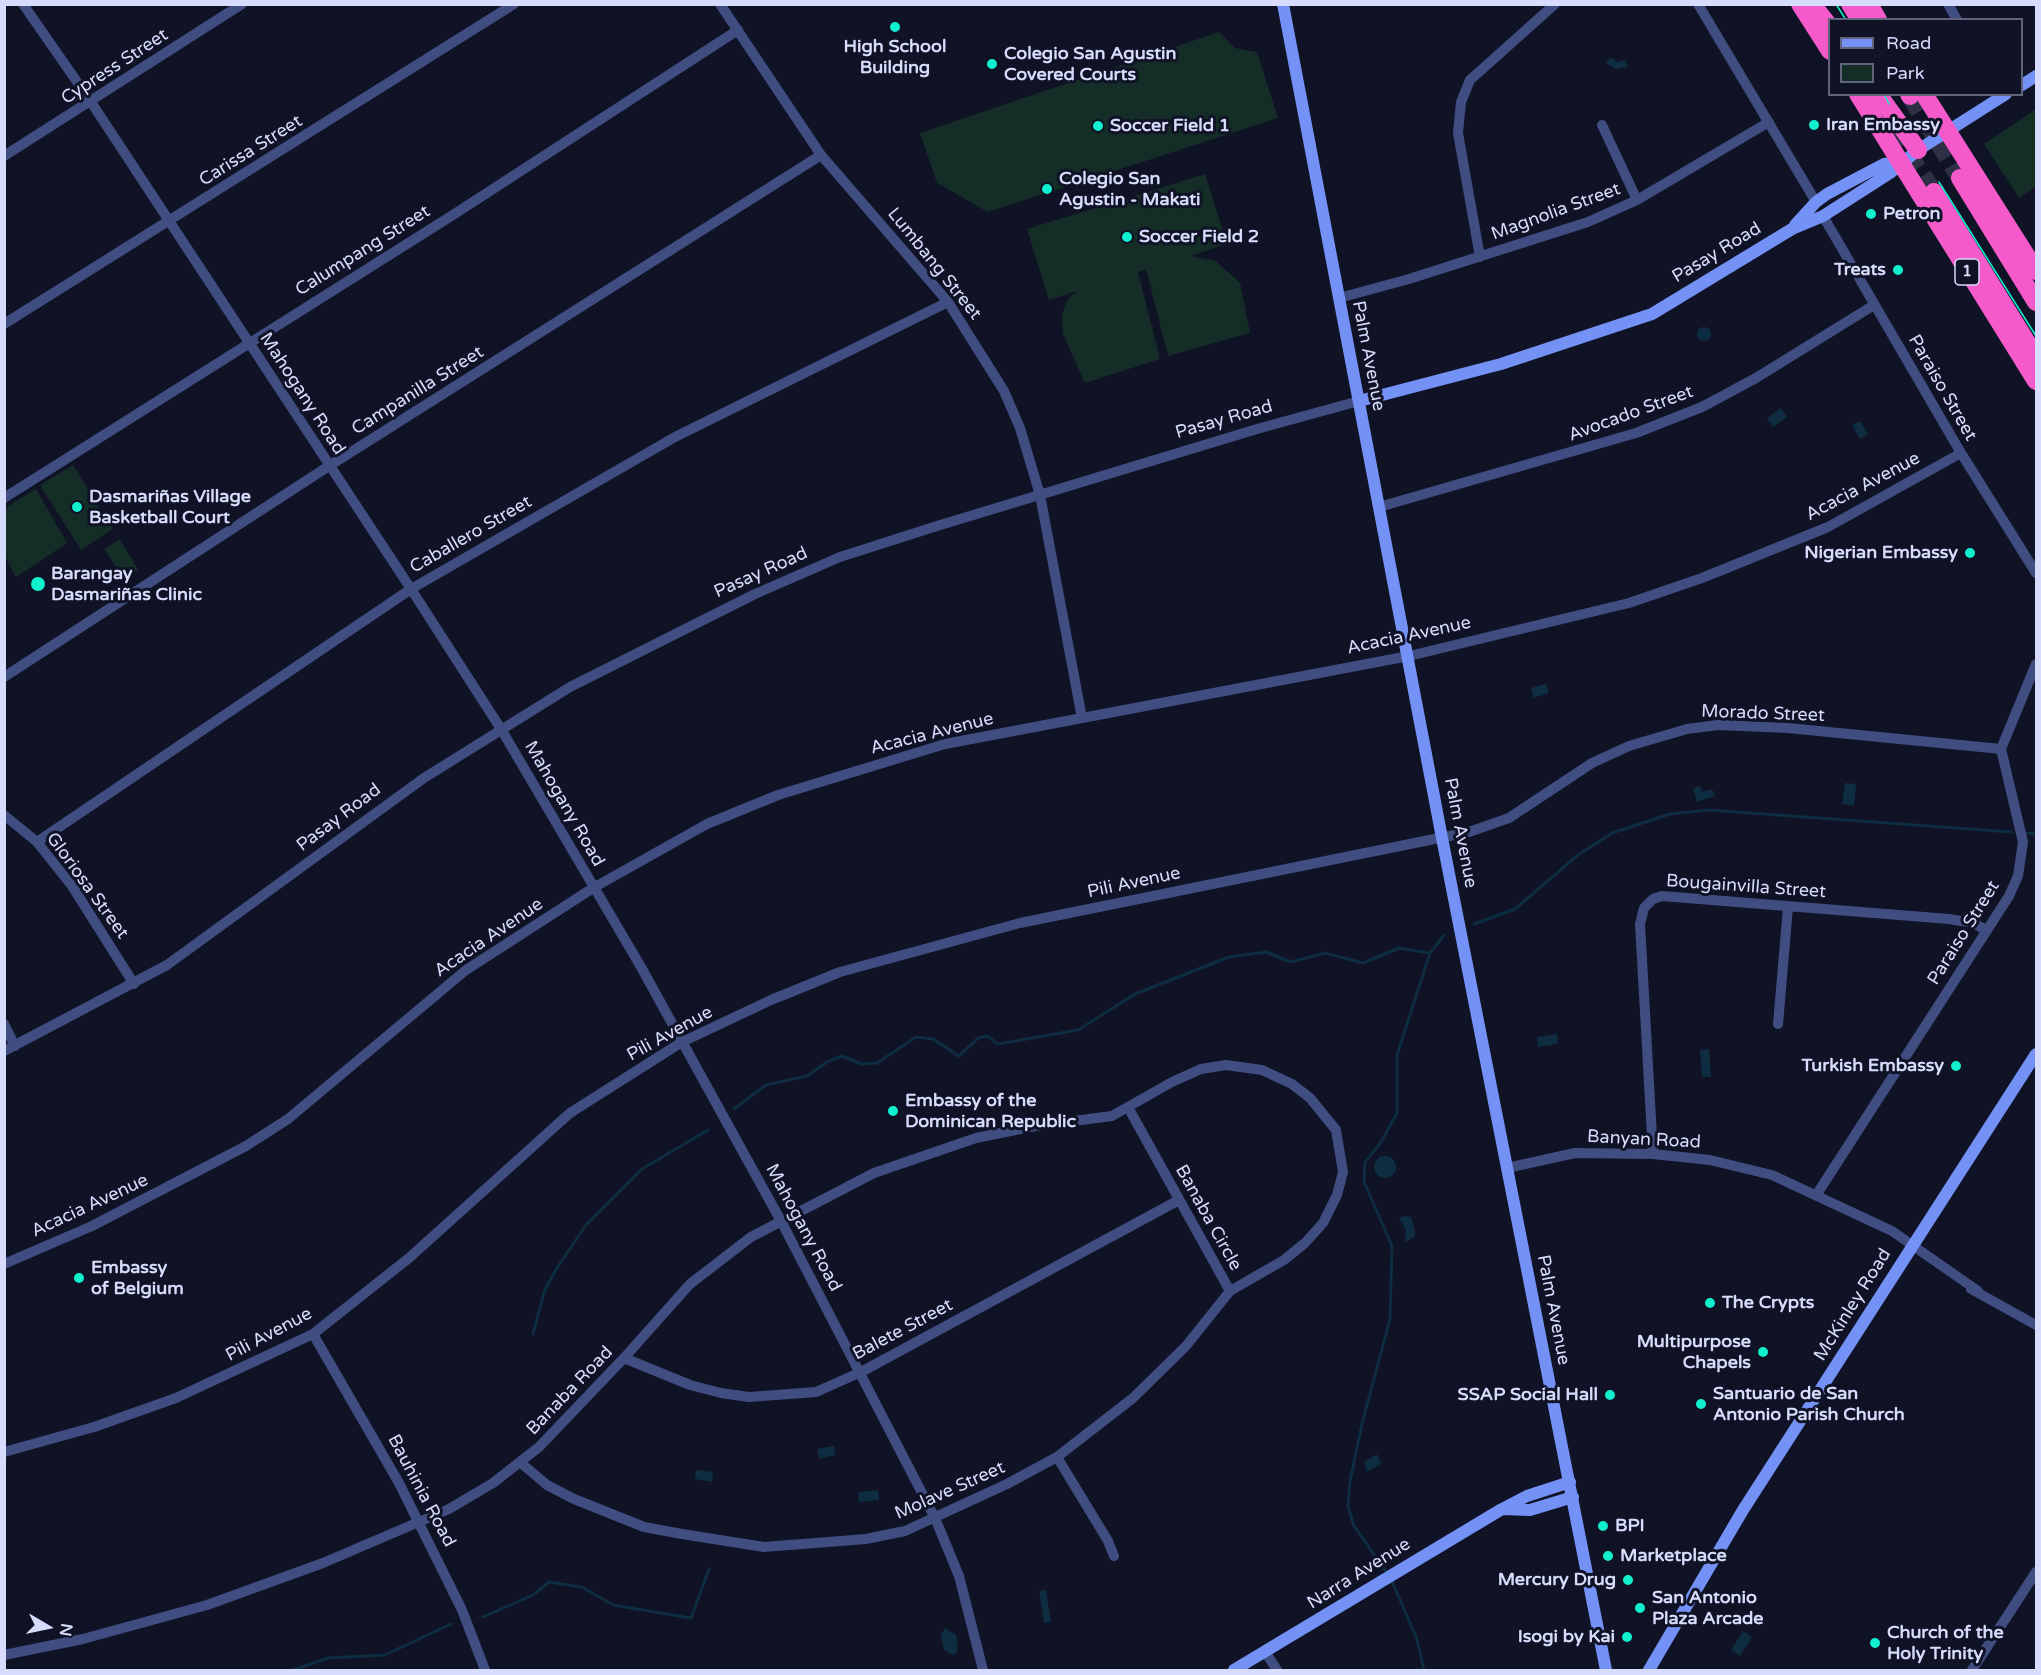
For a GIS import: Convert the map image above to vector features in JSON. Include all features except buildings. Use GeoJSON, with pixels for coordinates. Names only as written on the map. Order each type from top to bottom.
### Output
{"type":"FeatureCollection","features":[{"type":"Feature","properties":{"kind":"highway"},"geometry":{"type":"LineString","coordinates":[[1800,4],[1828,48]]}},
{"type":"Feature","properties":{"kind":"highway"},"geometry":{"type":"LineString","coordinates":[[1812,4],[1828,24]]}},
{"type":"Feature","properties":{"kind":"highway"},"geometry":{"type":"LineString","coordinates":[[1850,4],[1859,18]]}},
{"type":"Feature","properties":{"kind":"highway"},"geometry":{"type":"LineString","coordinates":[[1862,4],[1870,18]]}},
{"type":"Feature","properties":{"kind":"highway"},"geometry":{"type":"LineString","coordinates":[[1869,4],[1877,18]]}},
{"type":"Feature","properties":{"kind":"highway","name":"1"},"geometry":{"type":"LineString","coordinates":[[1859,96],[2037,381]]}},
{"type":"Feature","properties":{"kind":"highway"},"geometry":{"type":"LineString","coordinates":[[1879,96],[1918,150]]}},
{"type":"Feature","properties":{"kind":"highway"},"geometry":{"type":"LineString","coordinates":[[1915,96],[1948,130],[2037,271]]}},
{"type":"Feature","properties":{"kind":"highway"},"geometry":{"type":"LineString","coordinates":[[1960,178],[2037,302]]}},
{"type":"Feature","properties":{"kind":"highway"},"geometry":{"type":"LineString","coordinates":[[1934,192],[2037,357]]}},
{"type":"Feature","properties":{"kind":"street","name":"Mahogany Road"},"geometry":{"type":"LineString","coordinates":[[23,4],[91,102],[501,729],[593,888],[642,967],[781,1221],[935,1518],[959,1576],[983,1671]]}},
{"type":"Feature","properties":{"kind":"street","name":"Cypress Street"},"geometry":{"type":"LineString","coordinates":[[4,156],[242,4]]}},
{"type":"Feature","properties":{"kind":"street","name":"Carissa Street"},"geometry":{"type":"LineString","coordinates":[[4,324],[514,4]]}},
{"type":"Feature","properties":{"kind":"street","name":"Lumbang Street"},"geometry":{"type":"LineString","coordinates":[[720,4],[821,155],[948,302],[1005,392],[1020,428],[1040,495],[1082,718]]}},
{"type":"Feature","properties":{"kind":"street"},"geometry":{"type":"LineString","coordinates":[[1480,257],[1458,133],[1461,102],[1470,80],[1555,4]]}},
{"type":"Feature","properties":{"kind":"street"},"geometry":{"type":"LineString","coordinates":[[1698,4],[1816,202]]}},
{"type":"Feature","properties":{"kind":"street"},"geometry":{"type":"LineString","coordinates":[[1948,4],[1956,18]]}},
{"type":"Feature","properties":{"kind":"street","name":"Palm Avenue"},"geometry":{"type":"LineString","coordinates":[[1284,5],[1442,838],[1606,1670]]}},
{"type":"Feature","properties":{"kind":"street","name":"Calumpang Street"},"geometry":{"type":"LineString","coordinates":[[4,498],[248,342],[456,213],[738,30]]}},
{"type":"Feature","properties":{"kind":"street"},"geometry":{"type":"LineString","coordinates":[[2023,84],[2037,76]]}},
{"type":"Feature","properties":{"kind":"street"},"geometry":{"type":"LineString","coordinates":[[1900,162],[2003,96]]}},
{"type":"Feature","properties":{"kind":"street","name":"Magnolia Street"},"geometry":{"type":"LineString","coordinates":[[1339,298],[1480,257],[1588,222],[1637,200],[1769,122]]}},
{"type":"Feature","properties":{"kind":"street"},"geometry":{"type":"LineString","coordinates":[[1602,125],[1637,200]]}},
{"type":"Feature","properties":{"kind":"street","name":"Campanilla Street"},"geometry":{"type":"LineString","coordinates":[[4,677],[329,466],[821,155]]}},
{"type":"Feature","properties":{"kind":"street","name":"Pasay Road"},"geometry":{"type":"LineString","coordinates":[[1792,229],[1816,202],[1884,164],[1900,162]]}},
{"type":"Feature","properties":{"kind":"street","name":"Pasay Road"},"geometry":{"type":"LineString","coordinates":[[10,1049],[134,984],[220,928],[424,778],[501,729],[630,655],[755,594],[840,557],[1257,429],[1501,364],[1622,324],[1660,308],[1792,229],[1823,216],[1890,173],[1900,162]]}},
{"type":"Feature","properties":{"kind":"street","name":"Paraiso Street"},"geometry":{"type":"LineString","coordinates":[[1823,216],[1961,453],[2037,573]]}},
{"type":"Feature","properties":{"kind":"street","name":"Caballero Street"},"geometry":{"type":"LineString","coordinates":[[37,842],[411,589],[675,437],[948,302]]}},
{"type":"Feature","properties":{"kind":"street","name":"Avocado Street"},"geometry":{"type":"LineString","coordinates":[[1379,507],[1636,433],[1702,407],[1756,378],[1874,305]]}},
{"type":"Feature","properties":{"kind":"street","name":"Acacia Avenue"},"geometry":{"type":"LineString","coordinates":[[4,1264],[92,1226],[246,1146],[288,1119],[466,970],[593,888],[707,824],[778,795],[945,744],[1409,656],[1629,603],[1702,578],[1828,527],[1961,453]]}},
{"type":"Feature","properties":{"kind":"street"},"geometry":{"type":"LineString","coordinates":[[2001,749],[2037,664]]}},
{"type":"Feature","properties":{"kind":"street","name":"Morado Street"},"geometry":{"type":"LineString","coordinates":[[1442,838],[1499,823],[1592,763],[1629,746],[1687,729],[1718,725],[1788,728],[2001,749]]}},
{"type":"Feature","properties":{"kind":"street","name":"Paraiso Street"},"geometry":{"type":"LineString","coordinates":[[1817,1194],[2009,896],[2018,876],[2022,854],[2019,822],[2001,749]]}},
{"type":"Feature","properties":{"kind":"street","name":"Gloriosa Street"},"geometry":{"type":"LineString","coordinates":[[4,815],[37,842],[72,886],[134,984]]}},
{"type":"Feature","properties":{"kind":"street","name":"Pili Avenue"},"geometry":{"type":"LineString","coordinates":[[4,1452],[94,1427],[176,1398],[313,1334],[409,1258],[570,1113],[682,1042],[771,1000],[840,972],[1009,926],[1442,838]]}},
{"type":"Feature","properties":{"kind":"street","name":"Bougainvilla Street"},"geometry":{"type":"LineString","coordinates":[[1653,1154],[1640,924],[1644,908],[1653,898],[1662,896],[1949,919],[1973,923],[1986,930]]}},
{"type":"Feature","properties":{"kind":"street"},"geometry":{"type":"LineString","coordinates":[[1778,1024],[1788,907]]}},
{"type":"Feature","properties":{"kind":"street"},"geometry":{"type":"LineString","coordinates":[[4,1024],[10,1049]]}},
{"type":"Feature","properties":{"kind":"street","name":"McKinley Road"},"geometry":{"type":"LineString","coordinates":[[1649,1671],[1743,1510],[2037,1054]]}},
{"type":"Feature","properties":{"kind":"street","name":"Banaba Circle"},"geometry":{"type":"LineString","coordinates":[[1242,1066],[1262,1070],[1292,1084],[1310,1098],[1336,1130],[1343,1172],[1337,1195],[1323,1223],[1305,1243],[1284,1260],[1230,1291],[1129,1109],[1172,1082],[1200,1069],[1242,1066]]}},
{"type":"Feature","properties":{"kind":"street","name":"Banaba Road"},"geometry":{"type":"LineString","coordinates":[[4,1655],[83,1638],[207,1605],[323,1563],[420,1523],[484,1488],[520,1463],[624,1358],[690,1284],[751,1237],[874,1173],[932,1152],[976,1138],[1054,1123],[1112,1116],[1129,1109]]}},
{"type":"Feature","properties":{"kind":"street","name":"Banyan Road"},"geometry":{"type":"LineString","coordinates":[[1507,1168],[1575,1153],[1653,1154],[1710,1160],[1772,1175],[1817,1194],[1892,1231],[1937,1262],[1965,1286],[2037,1325]]}},
{"type":"Feature","properties":{"kind":"street","name":"Balete Street"},"geometry":{"type":"LineString","coordinates":[[624,1358],[690,1385],[749,1397],[816,1392],[861,1372],[1179,1200]]}},
{"type":"Feature","properties":{"kind":"street","name":"Molave Street"},"geometry":{"type":"LineString","coordinates":[[520,1463],[547,1485],[574,1499],[644,1527],[764,1547],[866,1539],[905,1531],[1057,1457],[1133,1398],[1186,1346],[1230,1291]]}},
{"type":"Feature","properties":{"kind":"street","name":"Bauhinia Road"},"geometry":{"type":"LineString","coordinates":[[313,1334],[357,1406],[420,1523],[462,1610],[485,1671]]}},
{"type":"Feature","properties":{"kind":"street"},"geometry":{"type":"LineString","coordinates":[[1057,1457],[1108,1541],[1114,1556]]}},
{"type":"Feature","properties":{"kind":"street","name":"Narra Avenue"},"geometry":{"type":"LineString","coordinates":[[1234,1671],[1502,1509],[1527,1496],[1570,1482]]}},
{"type":"Feature","properties":{"kind":"street"},"geometry":{"type":"LineString","coordinates":[[1502,1509],[1530,1510],[1573,1497]]}},
{"type":"Feature","properties":{"kind":"street"},"geometry":{"type":"LineString","coordinates":[[1972,1671],[2037,1572]]}},
{"type":"Feature","properties":{"kind":"street"},"geometry":{"type":"LineString","coordinates":[[1266,1653],[1277,1671]]}},
{"type":"Feature","properties":{"kind":"green space","name":"Soccer Field 1"},"geometry":{"type":"Polygon","coordinates":[[[1219,32],[1235,48],[1257,52],[1278,118],[988,212],[937,183],[920,133],[1219,32]]]}},
{"type":"Feature","properties":{"kind":"green space"},"geometry":{"type":"Polygon","coordinates":[[[2036,109],[2036,186],[2019,198],[1984,144],[2036,109]]]}},
{"type":"Feature","properties":{"kind":"green space"},"geometry":{"type":"Polygon","coordinates":[[[1205,174],[1227,244],[1190,256],[1216,261],[1240,283],[1250,333],[1168,356],[1146,269],[1138,272],[1160,359],[1085,383],[1063,334],[1062,314],[1068,299],[1077,291],[1049,300],[1027,229],[1205,174]]]}},
{"type":"Feature","properties":{"kind":"green space","name":"Dasmariñas Village Basketball Court"},"geometry":{"type":"Polygon","coordinates":[[[73,465],[113,529],[81,550],[40,485],[73,465]]]}},
{"type":"Feature","properties":{"kind":"green space"},"geometry":{"type":"Polygon","coordinates":[[[36,489],[67,543],[16,577],[5,556],[5,508],[36,489]]]}},
{"type":"Feature","properties":{"kind":"green space"},"geometry":{"type":"Polygon","coordinates":[[[120,539],[138,570],[124,579],[104,549],[120,539]]]}},
{"type":"Feature","properties":{"kind":"water"},"geometry":{"type":"Polygon","coordinates":[[[1611,57],[1617,62],[1625,60],[1628,67],[1616,69],[1606,63],[1611,57]]]}},
{"type":"Feature","properties":{"kind":"water"},"geometry":{"type":"Polygon","coordinates":[[[1704,327],[1709,329],[1711,334],[1709,339],[1704,341],[1699,339],[1697,334],[1699,329],[1704,327]]]}},
{"type":"Feature","properties":{"kind":"water"},"geometry":{"type":"Polygon","coordinates":[[[1781,408],[1787,417],[1773,427],[1767,418],[1781,408]]]}},
{"type":"Feature","properties":{"kind":"water"},"geometry":{"type":"Polygon","coordinates":[[[1860,421],[1868,434],[1860,439],[1852,425],[1860,421]]]}},
{"type":"Feature","properties":{"kind":"water"},"geometry":{"type":"Polygon","coordinates":[[[1546,684],[1549,693],[1533,698],[1531,688],[1546,684]]]}},
{"type":"Feature","properties":{"kind":"water"},"geometry":{"type":"Polygon","coordinates":[[[1845,783],[1856,784],[1854,806],[1842,804],[1845,783]]]}},
{"type":"Feature","properties":{"kind":"water"},"geometry":{"type":"Polygon","coordinates":[[[1700,786],[1702,792],[1712,789],[1715,796],[1697,802],[1693,788],[1700,786]]]}},
{"type":"Feature","properties":{"kind":"water"},"geometry":{"type":"Polygon","coordinates":[[[1557,1034],[1558,1044],[1538,1047],[1537,1037],[1557,1034]]]}},
{"type":"Feature","properties":{"kind":"water"},"geometry":{"type":"Polygon","coordinates":[[[1709,1049],[1711,1077],[1702,1077],[1700,1050],[1709,1049]]]}},
{"type":"Feature","properties":{"kind":"water"},"geometry":{"type":"Polygon","coordinates":[[[1385,1156],[1393,1159],[1396,1167],[1393,1175],[1385,1178],[1377,1175],[1374,1167],[1377,1159],[1385,1156]]]}},
{"type":"Feature","properties":{"kind":"water"},"geometry":{"type":"Polygon","coordinates":[[[1411,1217],[1415,1237],[1405,1242],[1406,1230],[1399,1218],[1411,1217]]]}},
{"type":"Feature","properties":{"kind":"water"},"geometry":{"type":"Polygon","coordinates":[[[834,1446],[836,1455],[819,1459],[817,1449],[834,1446]]]}},
{"type":"Feature","properties":{"kind":"water"},"geometry":{"type":"Polygon","coordinates":[[[1377,1454],[1381,1464],[1367,1472],[1364,1462],[1377,1454]]]}},
{"type":"Feature","properties":{"kind":"water"},"geometry":{"type":"Polygon","coordinates":[[[696,1470],[713,1472],[712,1482],[695,1479],[696,1470]]]}},
{"type":"Feature","properties":{"kind":"water"},"geometry":{"type":"Polygon","coordinates":[[[878,1490],[879,1500],[859,1502],[858,1492],[878,1490]]]}},
{"type":"Feature","properties":{"kind":"water"},"geometry":{"type":"Polygon","coordinates":[[[1046,1590],[1051,1622],[1044,1623],[1039,1591],[1046,1590]]]}},
{"type":"Feature","properties":{"kind":"water"},"geometry":{"type":"Polygon","coordinates":[[[945,1628],[956,1635],[958,1650],[956,1654],[952,1655],[944,1650],[941,1635],[945,1628]]]}},
{"type":"Feature","properties":{"kind":"water"},"geometry":{"type":"Polygon","coordinates":[[[1743,1631],[1752,1637],[1740,1656],[1731,1650],[1743,1631]]]}},
{"type":"Feature","properties":{"kind":"waterway"},"geometry":{"type":"LineString","coordinates":[[1474,924],[1515,909],[1578,855],[1612,833],[1670,814],[1709,810],[2011,832]]}},
{"type":"Feature","properties":{"kind":"waterway"},"geometry":{"type":"LineString","coordinates":[[2025,833],[2036,834]]}},
{"type":"Feature","properties":{"kind":"waterway"},"geometry":{"type":"LineString","coordinates":[[1387,1573],[1354,1526],[1348,1506],[1350,1481],[1362,1424],[1390,1319],[1392,1246],[1364,1182],[1365,1162],[1381,1142],[1397,1113],[1397,1055],[1430,953],[1444,935]]}},
{"type":"Feature","properties":{"kind":"waterway"},"geometry":{"type":"LineString","coordinates":[[734,1109],[766,1085],[807,1076],[827,1062],[842,1056],[861,1064],[877,1063],[916,1037],[933,1039],[959,1056],[978,1038],[987,1036],[998,1044],[1078,1030],[1135,994],[1229,957],[1267,952],[1290,962],[1325,953],[1363,963],[1399,948],[1430,953]]}},
{"type":"Feature","properties":{"kind":"waterway"},"geometry":{"type":"LineString","coordinates":[[533,1334],[544,1292],[555,1271],[586,1225],[642,1169],[708,1130]]}},
{"type":"Feature","properties":{"kind":"waterway"},"geometry":{"type":"LineString","coordinates":[[483,1617],[533,1595],[549,1582],[582,1587],[613,1605],[691,1618],[709,1569]]}},
{"type":"Feature","properties":{"kind":"waterway"},"geometry":{"type":"LineString","coordinates":[[1391,1579],[1417,1639],[1424,1670]]}},
{"type":"Feature","properties":{"kind":"waterway"},"geometry":{"type":"LineString","coordinates":[[293,1670],[328,1658],[385,1655],[451,1624]]}},
{"type":"Feature","properties":{"kind":"tunnel"},"geometry":{"type":"LineString","coordinates":[[1910,96],[1960,178]]}},
{"type":"Feature","properties":{"kind":"tunnel"},"geometry":{"type":"LineString","coordinates":[[1877,109],[1934,192]]}},
{"type":"Feature","properties":{"kind":"tram line"},"geometry":{"type":"LineString","coordinates":[[1836,4],[1845,18]]}},
{"type":"Feature","properties":{"kind":"tram line"},"geometry":{"type":"LineString","coordinates":[[1885,96],[1889,104]]}},
{"type":"Feature","properties":{"kind":"tram line"},"geometry":{"type":"LineString","coordinates":[[1939,182],[2036,336]]}},
{"type":"Feature","properties":{"kind":"place","name":"High School Building"},"geometry":{"type":"Point","coordinates":[895,27]}},
{"type":"Feature","properties":{"kind":"place","name":"Colegio San Agustin Covered Courts"},"geometry":{"type":"Point","coordinates":[992,64]}},
{"type":"Feature","properties":{"kind":"place","name":"Iran Embassy"},"geometry":{"type":"Point","coordinates":[1814,125]}},
{"type":"Feature","properties":{"kind":"place","name":"Soccer Field 1"},"geometry":{"type":"Point","coordinates":[1098,126]}},
{"type":"Feature","properties":{"kind":"place","name":"Colegio San Agustin - Makati"},"geometry":{"type":"Point","coordinates":[1047,189]}},
{"type":"Feature","properties":{"kind":"place","name":"Petron"},"geometry":{"type":"Point","coordinates":[1871,214]}},
{"type":"Feature","properties":{"kind":"place","name":"Soccer Field 2"},"geometry":{"type":"Point","coordinates":[1127,237]}},
{"type":"Feature","properties":{"kind":"place","name":"Treats"},"geometry":{"type":"Point","coordinates":[1898,270]}},
{"type":"Feature","properties":{"kind":"place","name":"Dasmariñas Village Basketball Court"},"geometry":{"type":"Point","coordinates":[77,507]}},
{"type":"Feature","properties":{"kind":"place","name":"Nigerian Embassy"},"geometry":{"type":"Point","coordinates":[1970,553]}},
{"type":"Feature","properties":{"kind":"place","name":"Barangay Dasmariñas Clinic"},"geometry":{"type":"Point","coordinates":[38,584]}},
{"type":"Feature","properties":{"kind":"place","name":"Turkish Embassy"},"geometry":{"type":"Point","coordinates":[1956,1066]}},
{"type":"Feature","properties":{"kind":"place","name":"Embassy of the Dominican Republic"},"geometry":{"type":"Point","coordinates":[893,1111]}},
{"type":"Feature","properties":{"kind":"place","name":"Embassy of Belgium"},"geometry":{"type":"Point","coordinates":[79,1278]}},
{"type":"Feature","properties":{"kind":"place","name":"The Crypts"},"geometry":{"type":"Point","coordinates":[1710,1303]}},
{"type":"Feature","properties":{"kind":"place","name":"Multipurpose Chapels"},"geometry":{"type":"Point","coordinates":[1763,1352]}},
{"type":"Feature","properties":{"kind":"place","name":"SSAP Social Hall"},"geometry":{"type":"Point","coordinates":[1610,1395]}},
{"type":"Feature","properties":{"kind":"place","name":"Santuario de San Antonio Parish Church"},"geometry":{"type":"Point","coordinates":[1701,1404]}},
{"type":"Feature","properties":{"kind":"place","name":"BPI"},"geometry":{"type":"Point","coordinates":[1603,1526]}},
{"type":"Feature","properties":{"kind":"place","name":"Marketplace"},"geometry":{"type":"Point","coordinates":[1608,1556]}},
{"type":"Feature","properties":{"kind":"place","name":"Mercury Drug"},"geometry":{"type":"Point","coordinates":[1628,1580]}},
{"type":"Feature","properties":{"kind":"place","name":"San Antonio Plaza Arcade"},"geometry":{"type":"Point","coordinates":[1640,1608]}},
{"type":"Feature","properties":{"kind":"place","name":"Isogi by Kai"},"geometry":{"type":"Point","coordinates":[1627,1637]}},
{"type":"Feature","properties":{"kind":"place","name":"Church of the Holy Trinity"},"geometry":{"type":"Point","coordinates":[1875,1643]}}]}
